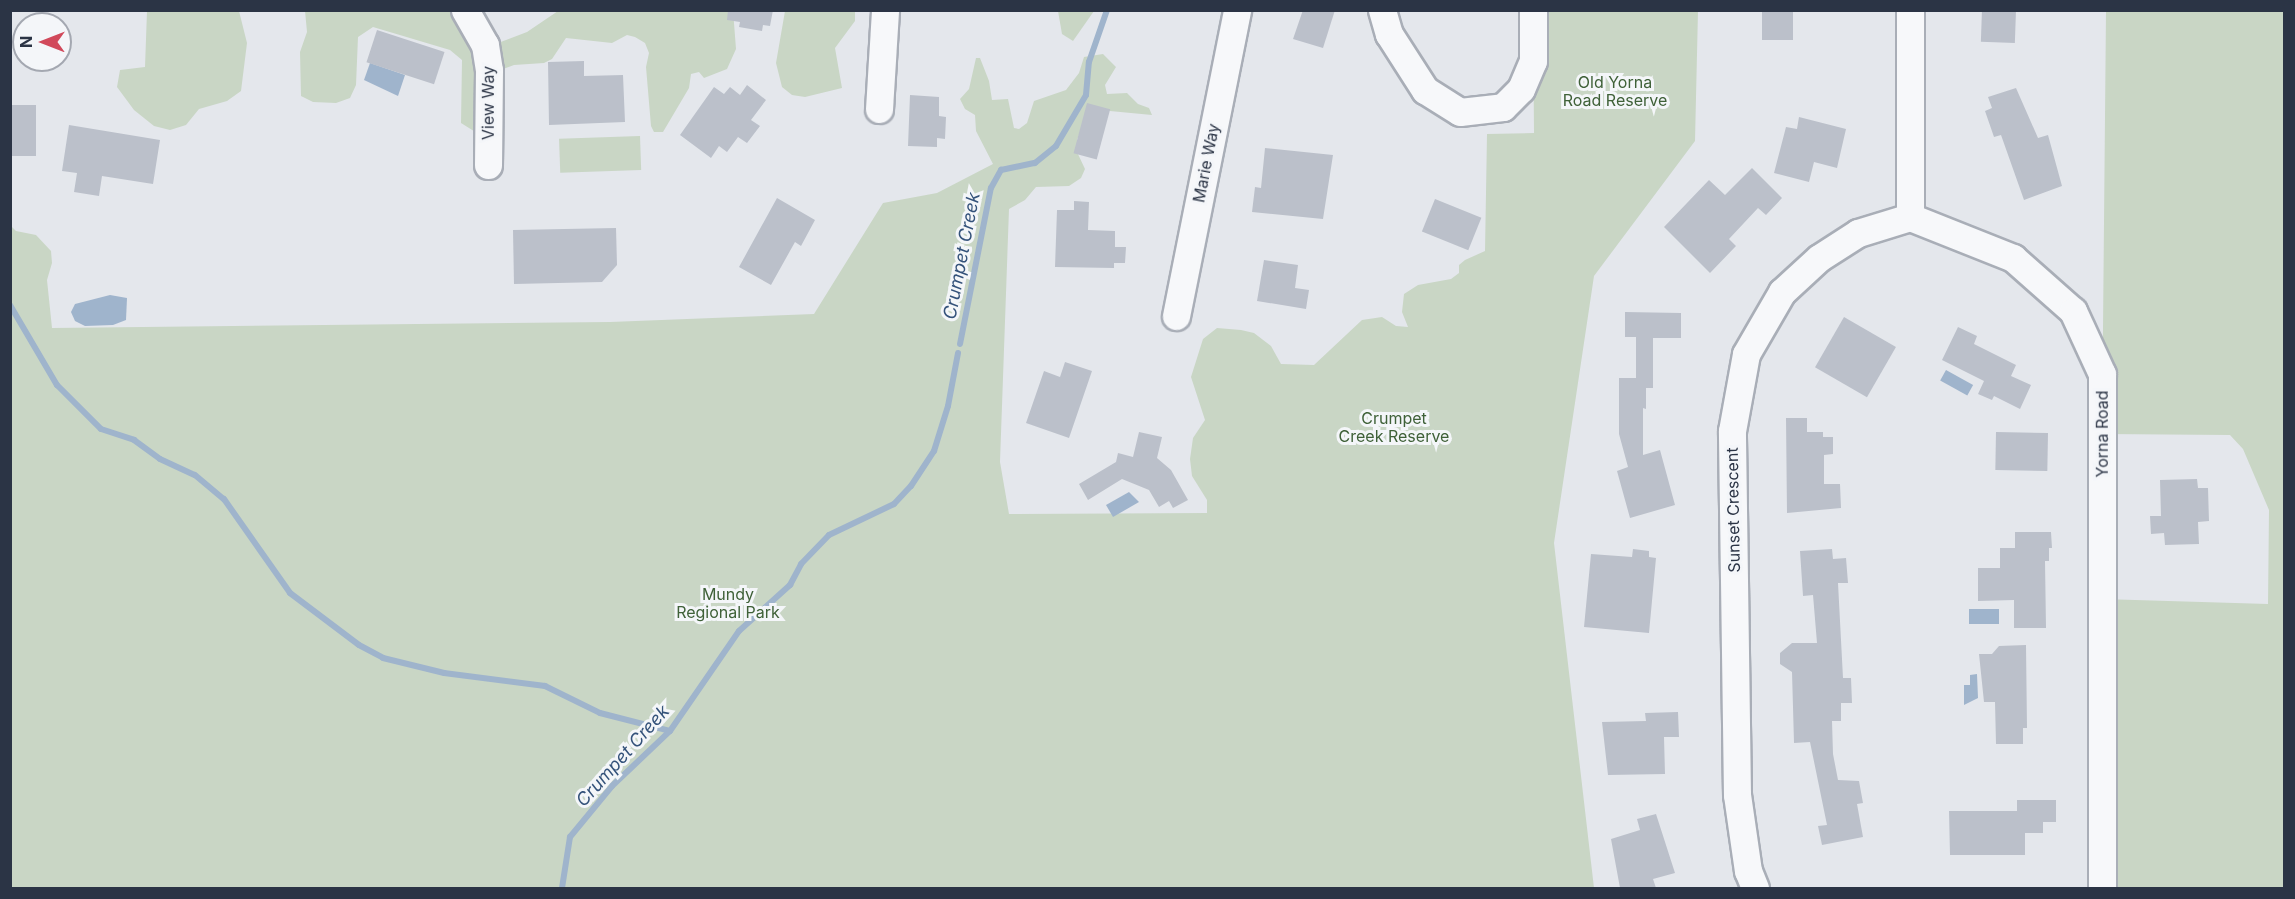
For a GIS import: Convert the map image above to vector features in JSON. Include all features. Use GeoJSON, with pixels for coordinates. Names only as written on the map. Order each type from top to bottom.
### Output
{"type":"FeatureCollection","features":[{"type":"Feature","properties":{"kind":"street","name":"View Way"},"geometry":{"type":"LineString","coordinates":[[465,10],[485,45],[489,70],[488,165]]}},
{"type":"Feature","properties":{"kind":"street"},"geometry":{"type":"LineString","coordinates":[[879,109],[885,10]]}},
{"type":"Feature","properties":{"kind":"street","name":"Marie Way"},"geometry":{"type":"LineString","coordinates":[[1176,316],[1237,10]]}},
{"type":"Feature","properties":{"kind":"street"},"geometry":{"type":"LineString","coordinates":[[1382,10],[1389,34],[1425,90],[1460,112],[1503,107],[1521,89],[1533,61],[1533,10]]}},
{"type":"Feature","properties":{"kind":"street"},"geometry":{"type":"LineString","coordinates":[[1910,10],[1910,217]]}},
{"type":"Feature","properties":{"kind":"street","name":"Sunset Crescent"},"geometry":{"type":"LineString","coordinates":[[1755,888],[1748,871],[1737,795],[1732,431],[1746,354],[1782,291],[1819,258],[1858,233],[1910,217]]}},
{"type":"Feature","properties":{"kind":"street","name":"Yorna Road"},"geometry":{"type":"LineString","coordinates":[[1910,217],[2013,258],[2073,311],[2102,374],[2102,888]]}},
{"type":"Feature","properties":{"kind":"green space"},"geometry":{"type":"Polygon","coordinates":[[[733,10],[736,49],[727,69],[704,78],[699,72],[691,74],[689,88],[663,132],[654,132],[651,126],[646,67],[649,53],[645,43],[635,37],[627,35],[612,43],[566,38],[552,59],[544,63],[514,65],[492,73],[498,43],[527,32],[558,11],[733,10]]]}},
{"type":"Feature","properties":{"kind":"green space"},"geometry":{"type":"Polygon","coordinates":[[[1058,10],[1094,11],[1073,41],[1062,34],[1058,10]]]}},
{"type":"Feature","properties":{"kind":"green space"},"geometry":{"type":"Polygon","coordinates":[[[147,11],[239,11],[247,43],[241,91],[227,101],[199,109],[186,125],[170,130],[154,126],[134,110],[117,87],[120,70],[145,67],[147,11]]]}},
{"type":"Feature","properties":{"kind":"green space"},"geometry":{"type":"Polygon","coordinates":[[[305,11],[461,11],[483,45],[477,133],[461,123],[462,60],[450,50],[373,27],[358,37],[356,85],[350,98],[336,103],[313,102],[301,96],[300,52],[307,32],[305,11]]]}},
{"type":"Feature","properties":{"kind":"green space"},"geometry":{"type":"Polygon","coordinates":[[[785,11],[855,11],[855,21],[835,48],[842,88],[805,97],[792,95],[782,87],[776,63],[785,11]]]}},
{"type":"Feature","properties":{"kind":"green space","name":"Mundy Regional Park"},"geometry":{"type":"Polygon","coordinates":[[[1533,11],[1698,11],[1695,141],[1594,276],[1554,543],[1594,888],[11,888],[10,225],[16,231],[36,235],[51,251],[52,263],[47,280],[52,328],[610,322],[814,314],[883,203],[937,193],[993,164],[976,131],[975,115],[965,109],[960,99],[969,89],[976,58],[980,58],[989,81],[992,100],[1008,99],[1014,128],[1019,129],[1027,123],[1034,101],[1066,90],[1079,73],[1084,57],[1103,54],[1116,67],[1105,85],[1107,94],[1127,93],[1138,104],[1149,108],[1152,115],[1089,109],[1077,140],[1077,152],[1085,169],[1081,178],[1069,186],[1036,187],[1025,200],[1009,209],[1000,462],[1009,514],[1207,513],[1207,500],[1192,476],[1190,459],[1193,438],[1205,420],[1191,377],[1203,339],[1217,328],[1254,333],[1271,346],[1281,364],[1314,365],[1362,320],[1382,317],[1396,326],[1408,327],[1402,312],[1404,294],[1418,285],[1451,279],[1459,273],[1459,265],[1465,260],[1485,251],[1487,134],[1534,133],[1533,11]]]}},
{"type":"Feature","properties":{"kind":"green space"},"geometry":{"type":"Polygon","coordinates":[[[2106,11],[2284,11],[2284,888],[2102,888],[2102,599],[2268,604],[2269,510],[2243,449],[2230,435],[2102,434],[2106,11]]]}},
{"type":"Feature","properties":{"kind":"green space"},"geometry":{"type":"Polygon","coordinates":[[[640,136],[641,170],[560,173],[559,139],[640,136]]]}},
{"type":"Feature","properties":{"kind":"water"},"geometry":{"type":"Polygon","coordinates":[[[370,63],[405,75],[398,96],[364,80],[370,63]]]}},
{"type":"Feature","properties":{"kind":"water"},"geometry":{"type":"Polygon","coordinates":[[[110,295],[127,298],[126,320],[113,325],[85,326],[75,321],[71,312],[75,304],[110,295]]]}},
{"type":"Feature","properties":{"kind":"water"},"geometry":{"type":"Polygon","coordinates":[[[1946,370],[1973,385],[1967,396],[1940,380],[1946,370]]]}},
{"type":"Feature","properties":{"kind":"water"},"geometry":{"type":"Polygon","coordinates":[[[1129,492],[1139,502],[1113,517],[1106,505],[1129,492]]]}},
{"type":"Feature","properties":{"kind":"water"},"geometry":{"type":"Polygon","coordinates":[[[1969,609],[1999,609],[1999,624],[1969,624],[1969,609]]]}},
{"type":"Feature","properties":{"kind":"water"},"geometry":{"type":"Polygon","coordinates":[[[1977,674],[1978,698],[1964,705],[1964,685],[1970,685],[1970,675],[1977,674]]]}},
{"type":"Feature","properties":{"kind":"building"},"geometry":{"type":"Polygon","coordinates":[[[728,10],[773,10],[770,26],[763,25],[762,31],[739,27],[740,22],[727,20],[728,10]]]}},
{"type":"Feature","properties":{"kind":"building"},"geometry":{"type":"Polygon","coordinates":[[[1303,10],[1335,10],[1323,48],[1293,39],[1303,10]]]}},
{"type":"Feature","properties":{"kind":"building"},"geometry":{"type":"Polygon","coordinates":[[[1762,10],[1793,10],[1793,40],[1762,40],[1762,10]]]}},
{"type":"Feature","properties":{"kind":"building"},"geometry":{"type":"Polygon","coordinates":[[[1982,10],[2016,10],[2015,43],[1981,42],[1982,10]]]}},
{"type":"Feature","properties":{"kind":"building"},"geometry":{"type":"Polygon","coordinates":[[[377,30],[445,52],[434,84],[366,62],[377,30]]]}},
{"type":"Feature","properties":{"kind":"building"},"geometry":{"type":"Polygon","coordinates":[[[584,61],[584,76],[623,75],[625,122],[549,125],[548,62],[584,61]]]}},
{"type":"Feature","properties":{"kind":"building"},"geometry":{"type":"Polygon","coordinates":[[[747,85],[766,100],[751,120],[760,126],[747,143],[738,137],[727,152],[719,146],[711,158],[680,135],[714,87],[724,94],[730,87],[740,95],[747,85]]]}},
{"type":"Feature","properties":{"kind":"building"},"geometry":{"type":"Polygon","coordinates":[[[2016,88],[2038,138],[2048,135],[2062,186],[2024,200],[2001,135],[1994,137],[1985,111],[1992,108],[1988,97],[2016,88]]]}},
{"type":"Feature","properties":{"kind":"building"},"geometry":{"type":"Polygon","coordinates":[[[910,95],[939,97],[939,116],[946,117],[945,139],[937,138],[937,147],[908,146],[910,95]]]}},
{"type":"Feature","properties":{"kind":"building"},"geometry":{"type":"Polygon","coordinates":[[[1087,103],[1110,109],[1097,159],[1074,153],[1087,103]]]}},
{"type":"Feature","properties":{"kind":"building"},"geometry":{"type":"Polygon","coordinates":[[[10,105],[36,105],[36,156],[10,156],[10,105]]]}},
{"type":"Feature","properties":{"kind":"building"},"geometry":{"type":"Polygon","coordinates":[[[1799,117],[1846,129],[1837,168],[1814,162],[1809,182],[1774,173],[1786,127],[1797,129],[1799,117]]]}},
{"type":"Feature","properties":{"kind":"building"},"geometry":{"type":"Polygon","coordinates":[[[69,125],[160,140],[153,184],[102,176],[99,196],[74,192],[77,173],[62,171],[69,125]]]}},
{"type":"Feature","properties":{"kind":"building"},"geometry":{"type":"Polygon","coordinates":[[[1265,148],[1333,155],[1323,219],[1252,212],[1255,187],[1261,188],[1265,148]]]}},
{"type":"Feature","properties":{"kind":"building"},"geometry":{"type":"Polygon","coordinates":[[[1752,168],[1782,198],[1766,215],[1758,208],[1729,239],[1736,246],[1710,273],[1664,227],[1709,180],[1725,195],[1752,168]]]}},
{"type":"Feature","properties":{"kind":"building"},"geometry":{"type":"Polygon","coordinates":[[[777,198],[815,220],[801,246],[795,242],[771,285],[739,267],[777,198]]]}},
{"type":"Feature","properties":{"kind":"building"},"geometry":{"type":"Polygon","coordinates":[[[1435,199],[1481,218],[1468,250],[1422,231],[1435,199]]]}},
{"type":"Feature","properties":{"kind":"building"},"geometry":{"type":"Polygon","coordinates":[[[1074,201],[1089,202],[1088,230],[1115,231],[1115,247],[1126,247],[1125,263],[1114,263],[1114,268],[1055,267],[1057,210],[1074,210],[1074,201]]]}},
{"type":"Feature","properties":{"kind":"building"},"geometry":{"type":"Polygon","coordinates":[[[616,228],[617,265],[602,282],[514,284],[513,230],[616,228]]]}},
{"type":"Feature","properties":{"kind":"building"},"geometry":{"type":"Polygon","coordinates":[[[1264,260],[1298,265],[1295,288],[1309,290],[1306,309],[1257,301],[1264,260]]]}},
{"type":"Feature","properties":{"kind":"building"},"geometry":{"type":"Polygon","coordinates":[[[1625,312],[1681,313],[1681,338],[1653,338],[1653,388],[1646,388],[1646,409],[1643,408],[1643,455],[1660,450],[1675,505],[1630,518],[1617,471],[1628,467],[1619,434],[1619,378],[1636,378],[1636,337],[1625,337],[1625,312]]]}},
{"type":"Feature","properties":{"kind":"building"},"geometry":{"type":"Polygon","coordinates":[[[1844,317],[1896,347],[1867,397],[1815,367],[1844,317]]]}},
{"type":"Feature","properties":{"kind":"building"},"geometry":{"type":"Polygon","coordinates":[[[1958,327],[1977,336],[1974,344],[2016,365],[2011,376],[2031,385],[2020,409],[1994,396],[1992,400],[1978,394],[1984,381],[1942,360],[1958,327]]]}},
{"type":"Feature","properties":{"kind":"building"},"geometry":{"type":"Polygon","coordinates":[[[1065,362],[1092,371],[1069,438],[1026,423],[1044,371],[1060,377],[1065,362]]]}},
{"type":"Feature","properties":{"kind":"building"},"geometry":{"type":"Polygon","coordinates":[[[1786,418],[1807,418],[1807,432],[1823,432],[1823,437],[1833,437],[1833,454],[1824,455],[1824,484],[1840,484],[1841,508],[1787,513],[1786,418]]]}},
{"type":"Feature","properties":{"kind":"building"},"geometry":{"type":"Polygon","coordinates":[[[1139,432],[1162,437],[1157,458],[1171,470],[1188,500],[1173,508],[1169,501],[1159,507],[1149,490],[1122,479],[1088,500],[1079,484],[1116,462],[1118,453],[1133,457],[1139,432]]]}},
{"type":"Feature","properties":{"kind":"building"},"geometry":{"type":"Polygon","coordinates":[[[1996,432],[2048,433],[2047,471],[1995,470],[1996,432]]]}},
{"type":"Feature","properties":{"kind":"building"},"geometry":{"type":"Polygon","coordinates":[[[2197,479],[2198,488],[2208,488],[2209,521],[2198,522],[2199,544],[2165,545],[2164,533],[2151,534],[2150,516],[2161,516],[2160,480],[2197,479]]]}},
{"type":"Feature","properties":{"kind":"building"},"geometry":{"type":"Polygon","coordinates":[[[2015,532],[2051,532],[2052,548],[2049,548],[2049,561],[2045,561],[2046,628],[2014,628],[2014,600],[1978,601],[1978,568],[2000,568],[2000,548],[2015,548],[2015,532]]]}},
{"type":"Feature","properties":{"kind":"building"},"geometry":{"type":"Polygon","coordinates":[[[1633,549],[1649,551],[1649,557],[1656,558],[1649,633],[1584,627],[1591,554],[1632,557],[1633,549]]]}},
{"type":"Feature","properties":{"kind":"building"},"geometry":{"type":"Polygon","coordinates":[[[1832,549],[1833,559],[1846,558],[1848,583],[1838,583],[1843,678],[1851,678],[1852,703],[1841,703],[1841,721],[1832,721],[1833,754],[1838,780],[1859,781],[1863,803],[1857,804],[1863,837],[1822,845],[1818,826],[1827,825],[1810,742],[1794,743],[1792,672],[1780,664],[1780,653],[1792,643],[1817,643],[1813,595],[1803,596],[1800,551],[1832,549]]]}},
{"type":"Feature","properties":{"kind":"building"},"geometry":{"type":"Polygon","coordinates":[[[2026,645],[2027,728],[2023,728],[2023,744],[1996,744],[1995,702],[1984,702],[1979,654],[1992,654],[1999,646],[2026,645]]]}},
{"type":"Feature","properties":{"kind":"building"},"geometry":{"type":"Polygon","coordinates":[[[1678,712],[1679,737],[1664,737],[1665,774],[1608,775],[1602,722],[1646,721],[1645,713],[1678,712]]]}},
{"type":"Feature","properties":{"kind":"building"},"geometry":{"type":"Polygon","coordinates":[[[2017,800],[2056,800],[2056,822],[2043,822],[2043,833],[2025,833],[2025,855],[1950,855],[1949,811],[2017,811],[2017,800]]]}},
{"type":"Feature","properties":{"kind":"building"},"geometry":{"type":"Polygon","coordinates":[[[1656,814],[1675,873],[1653,879],[1656,888],[1620,888],[1611,839],[1640,830],[1637,819],[1656,814]]]}},
{"type":"Feature","properties":{"kind":"waterway","name":"Crumpet Creek"},"geometry":{"type":"LineString","coordinates":[[960,344],[991,188],[1001,170],[1035,163],[1056,146],[1086,95],[1089,62],[1107,10]]}},
{"type":"Feature","properties":{"kind":"waterway"},"geometry":{"type":"LineString","coordinates":[[10,305],[57,385],[101,429],[134,440],[160,459],[195,475],[224,499],[290,593],[359,645],[383,658],[444,673],[545,686],[600,713],[670,731]]}},
{"type":"Feature","properties":{"kind":"waterway","name":"Crumpet Creek"},"geometry":{"type":"LineString","coordinates":[[562,888],[570,837],[612,786],[670,731],[739,631],[790,585],[801,564],[829,535],[894,504],[911,486],[934,451],[948,406],[958,353]]}},
{"type":"Feature","properties":{"kind":"park label","name":"Old Yorna Road Reserve"},"geometry":{"type":"Point","coordinates":[1615,91]}},
{"type":"Feature","properties":{"kind":"park label","name":"Crumpet Creek Reserve"},"geometry":{"type":"Point","coordinates":[1394,427]}}]}
